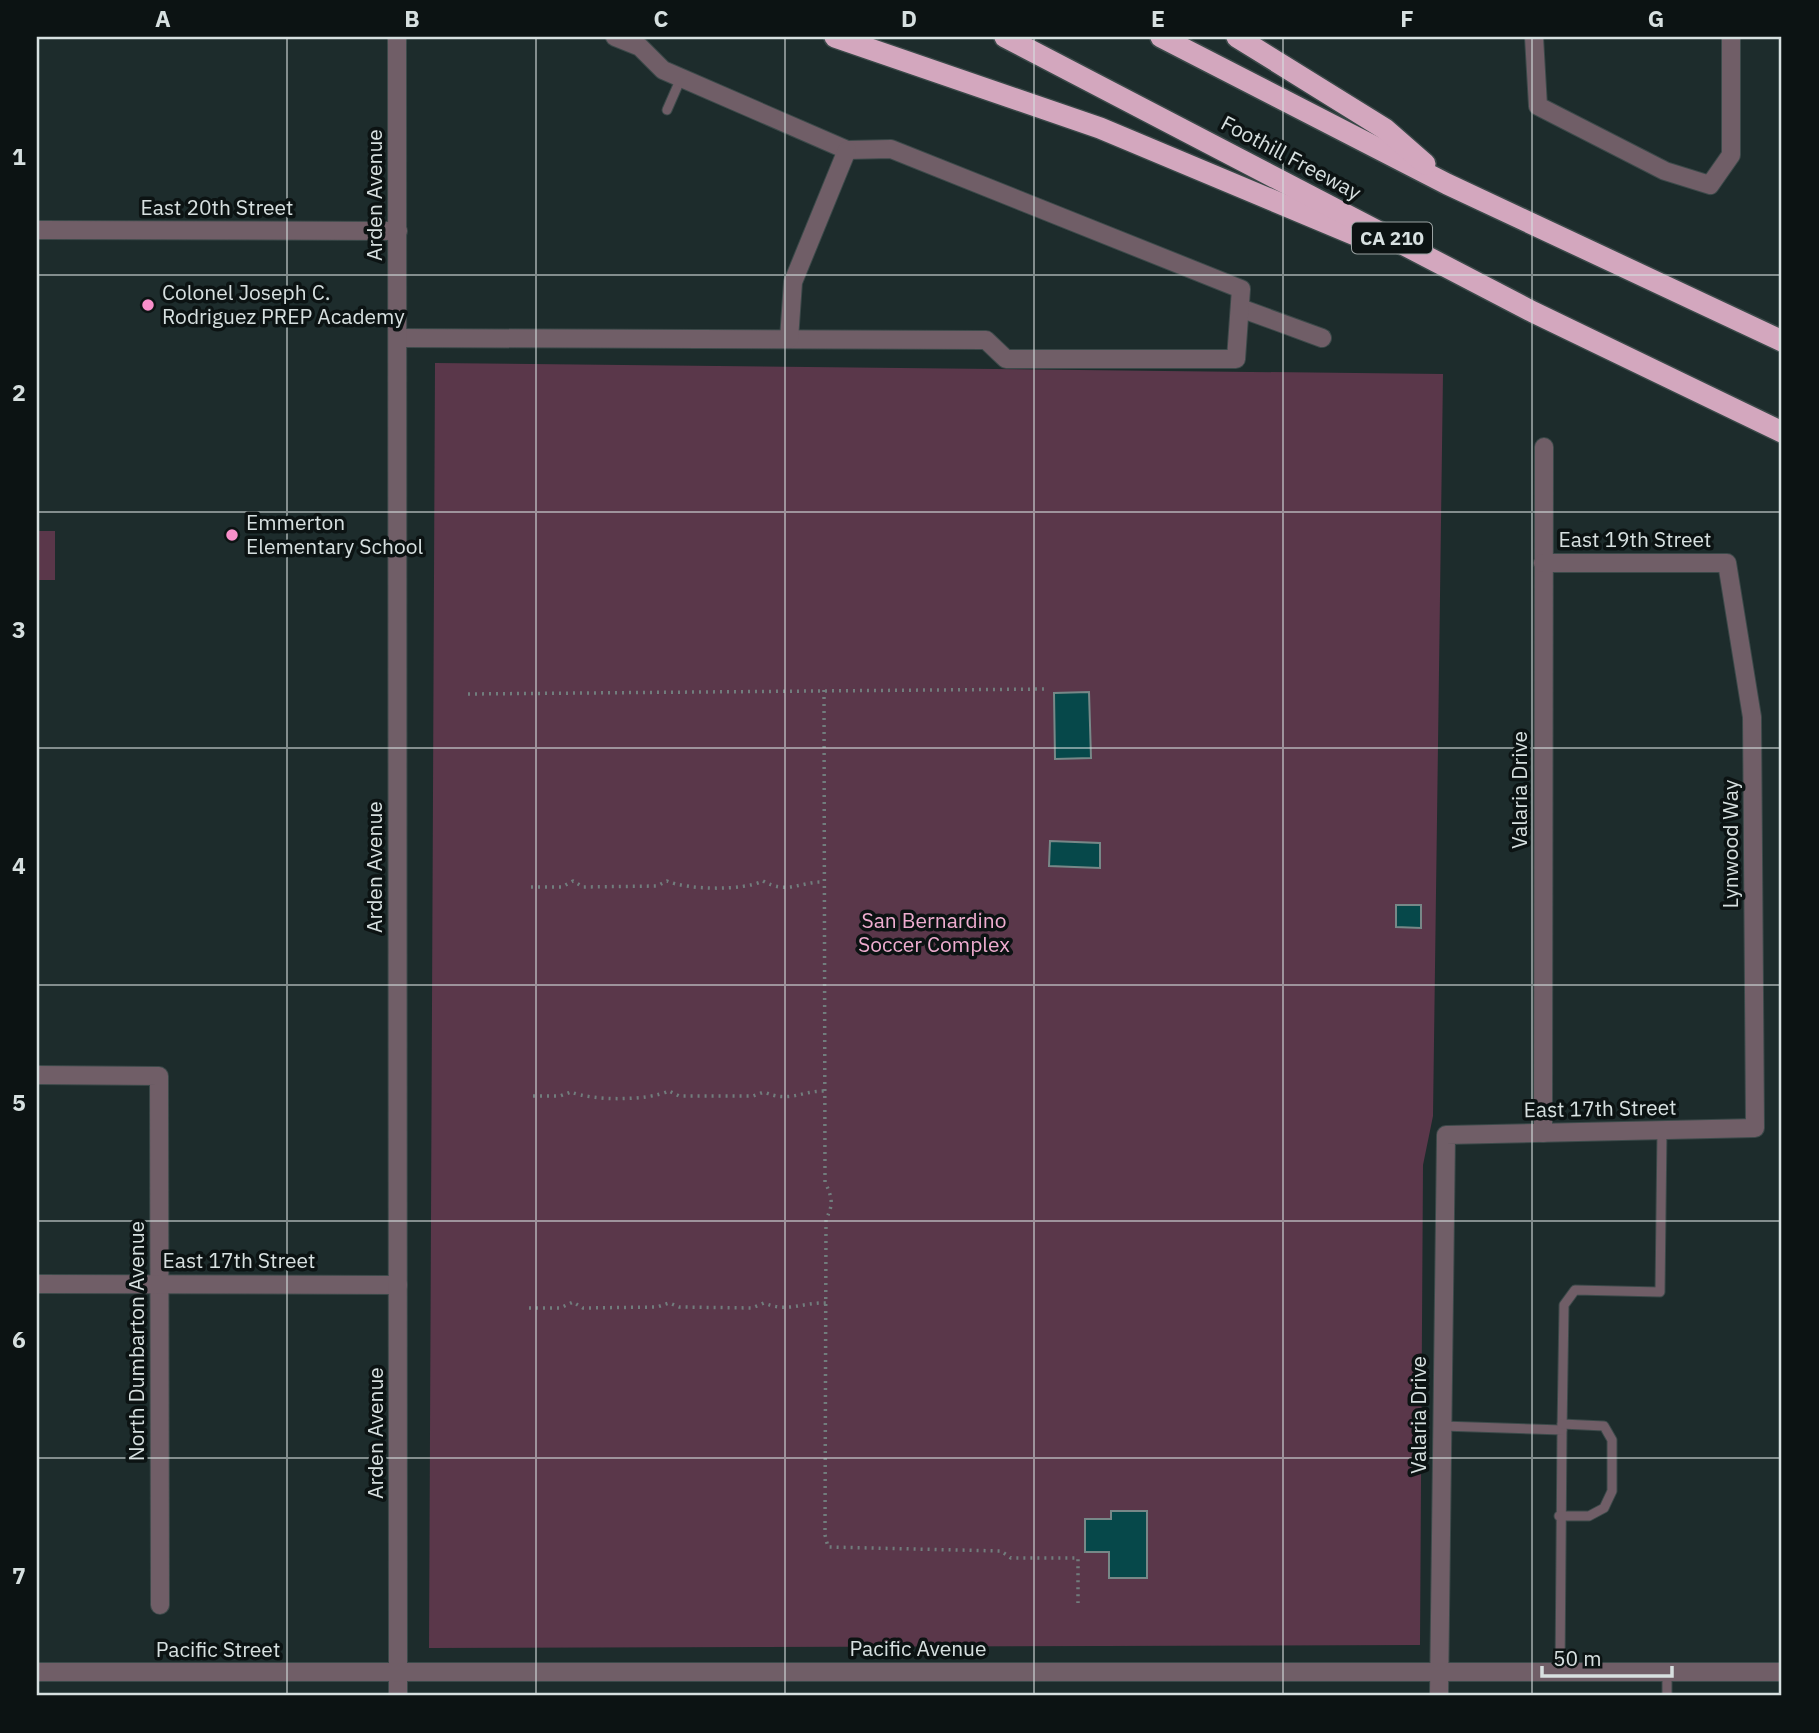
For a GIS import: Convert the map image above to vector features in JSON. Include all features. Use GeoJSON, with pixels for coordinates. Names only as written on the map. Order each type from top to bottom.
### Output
{"type":"FeatureCollection","features":[{"type":"Feature","properties":{"kind":"highway"},"geometry":{"type":"LineString","coordinates":[[835,37],[1100,128],[1533,312]]}},
{"type":"Feature","properties":{"kind":"highway","name":"Foothill Freeway"},"geometry":{"type":"LineString","coordinates":[[1005,37],[1533,312],[1782,432]]}},
{"type":"Feature","properties":{"kind":"highway"},"geometry":{"type":"LineString","coordinates":[[1161,37],[1447,184],[1782,341]]}},
{"type":"Feature","properties":{"kind":"highway"},"geometry":{"type":"LineString","coordinates":[[1237,37],[1385,129],[1447,184]]}},
{"type":"Feature","properties":{"kind":"street","name":"Arden Avenue"},"geometry":{"type":"LineString","coordinates":[[397,37],[398,1696]]}},
{"type":"Feature","properties":{"kind":"street"},"geometry":{"type":"LineString","coordinates":[[398,338],[986,340],[1006,359],[1236,359],[1241,289],[891,149],[847,150],[663,70],[640,47],[615,37]]}},
{"type":"Feature","properties":{"kind":"street"},"geometry":{"type":"LineString","coordinates":[[1534,37],[1538,106],[1629,150],[1665,171],[1710,185],[1731,155],[1731,37]]}},
{"type":"Feature","properties":{"kind":"street"},"geometry":{"type":"LineString","coordinates":[[789,340],[793,282],[847,150]]}},
{"type":"Feature","properties":{"kind":"street","name":"East 20th Street"},"geometry":{"type":"LineString","coordinates":[[37,230],[398,231]]}},
{"type":"Feature","properties":{"kind":"street"},"geometry":{"type":"LineString","coordinates":[[1240,308],[1322,338]]}},
{"type":"Feature","properties":{"kind":"street","name":"Valaria Drive"},"geometry":{"type":"LineString","coordinates":[[1543,1132],[1544,447]]}},
{"type":"Feature","properties":{"kind":"street","name":"East 19th Street"},"geometry":{"type":"LineString","coordinates":[[1543,563],[1727,563]]}},
{"type":"Feature","properties":{"kind":"street","name":"Lynwood Way"},"geometry":{"type":"LineString","coordinates":[[1727,563],[1752,717],[1755,1128]]}},
{"type":"Feature","properties":{"kind":"street","name":"North Dumbarton Avenue"},"geometry":{"type":"LineString","coordinates":[[37,1075],[159,1076],[160,1605]]}},
{"type":"Feature","properties":{"kind":"street","name":"East 17th Street"},"geometry":{"type":"LineString","coordinates":[[1446,1135],[1755,1128]]}},
{"type":"Feature","properties":{"kind":"street","name":"Valaria Drive"},"geometry":{"type":"LineString","coordinates":[[1439,1696],[1446,1135]]}},
{"type":"Feature","properties":{"kind":"street","name":"East 17th Street"},"geometry":{"type":"LineString","coordinates":[[37,1284],[398,1285]]}},
{"type":"Feature","properties":{"kind":"street"},"geometry":{"type":"LineString","coordinates":[[1439,1670],[1782,1672]]}},
{"type":"Feature","properties":{"kind":"street","name":"Pacific Avenue"},"geometry":{"type":"LineString","coordinates":[[398,1673],[1439,1670]]}},
{"type":"Feature","properties":{"kind":"street","name":"Pacific Street"},"geometry":{"type":"LineString","coordinates":[[37,1672],[398,1673]]}},
{"type":"Feature","properties":{"kind":"lane"},"geometry":{"type":"LineString","coordinates":[[667,110],[681,78]]}},
{"type":"Feature","properties":{"kind":"lane"},"geometry":{"type":"LineString","coordinates":[[1560,1670],[1559,1516],[1564,1305],[1575,1290],[1660,1292],[1662,1130]]}},
{"type":"Feature","properties":{"kind":"lane"},"geometry":{"type":"LineString","coordinates":[[1442,1426],[1604,1426],[1612,1440],[1612,1491],[1604,1508],[1589,1516],[1559,1516]]}},
{"type":"Feature","properties":{"kind":"lane"},"geometry":{"type":"LineString","coordinates":[[1667,1671],[1667,1696]]}},
{"type":"Feature","properties":{"kind":"path"},"geometry":{"type":"LineString","coordinates":[[468,694],[1048,689]]}},
{"type":"Feature","properties":{"kind":"path"},"geometry":{"type":"LineString","coordinates":[[824,690],[825,1182],[832,1196],[832,1206],[826,1219],[825,1535],[828,1547],[1001,1551],[1011,1558],[1078,1558],[1078,1603]]}},
{"type":"Feature","properties":{"kind":"path"},"geometry":{"type":"LineString","coordinates":[[531,887],[562,887],[573,881],[583,887],[657,886],[667,881],[680,887],[751,887],[762,881],[773,887],[804,887],[824,882]]}},
{"type":"Feature","properties":{"kind":"path"},"geometry":{"type":"LineString","coordinates":[[533,1096],[560,1096],[571,1092],[584,1097],[656,1097],[669,1091],[679,1096],[753,1096],[764,1092],[776,1097],[802,1097],[825,1091]]}},
{"type":"Feature","properties":{"kind":"path"},"geometry":{"type":"LineString","coordinates":[[529,1308],[560,1308],[573,1302],[583,1308],[657,1307],[669,1303],[679,1307],[752,1308],[764,1303],[774,1307],[803,1307],[812,1302],[826,1303]]}},
{"type":"Feature","properties":{"kind":"green space","name":"San Bernardino Soccer Complex"},"geometry":{"type":"Polygon","coordinates":[[[435,363],[1443,374],[1433,1116],[1423,1165],[1420,1645],[429,1648],[435,363]]]}},
{"type":"Feature","properties":{"kind":"green space"},"geometry":{"type":"Polygon","coordinates":[[[37,531],[55,531],[55,580],[37,580],[37,531]]]}},
{"type":"Feature","properties":{"kind":"building"},"geometry":{"type":"Polygon","coordinates":[[[1089,692],[1091,758],[1055,759],[1054,693],[1089,692]]]}},
{"type":"Feature","properties":{"kind":"building"},"geometry":{"type":"Polygon","coordinates":[[[1050,841],[1100,843],[1100,868],[1049,866],[1050,841]]]}},
{"type":"Feature","properties":{"kind":"building"},"geometry":{"type":"Polygon","coordinates":[[[1396,905],[1421,905],[1421,928],[1396,927],[1396,905]]]}},
{"type":"Feature","properties":{"kind":"building"},"geometry":{"type":"Polygon","coordinates":[[[1111,1511],[1147,1511],[1147,1578],[1109,1578],[1109,1552],[1085,1552],[1085,1519],[1111,1519],[1111,1511]]]}},
{"type":"Feature","properties":{"kind":"place","name":"Colonel Joseph C. Rodriguez PREP Academy"},"geometry":{"type":"Point","coordinates":[148,305]}},
{"type":"Feature","properties":{"kind":"place","name":"Emmerton Elementary School"},"geometry":{"type":"Point","coordinates":[232,535]}}]}
